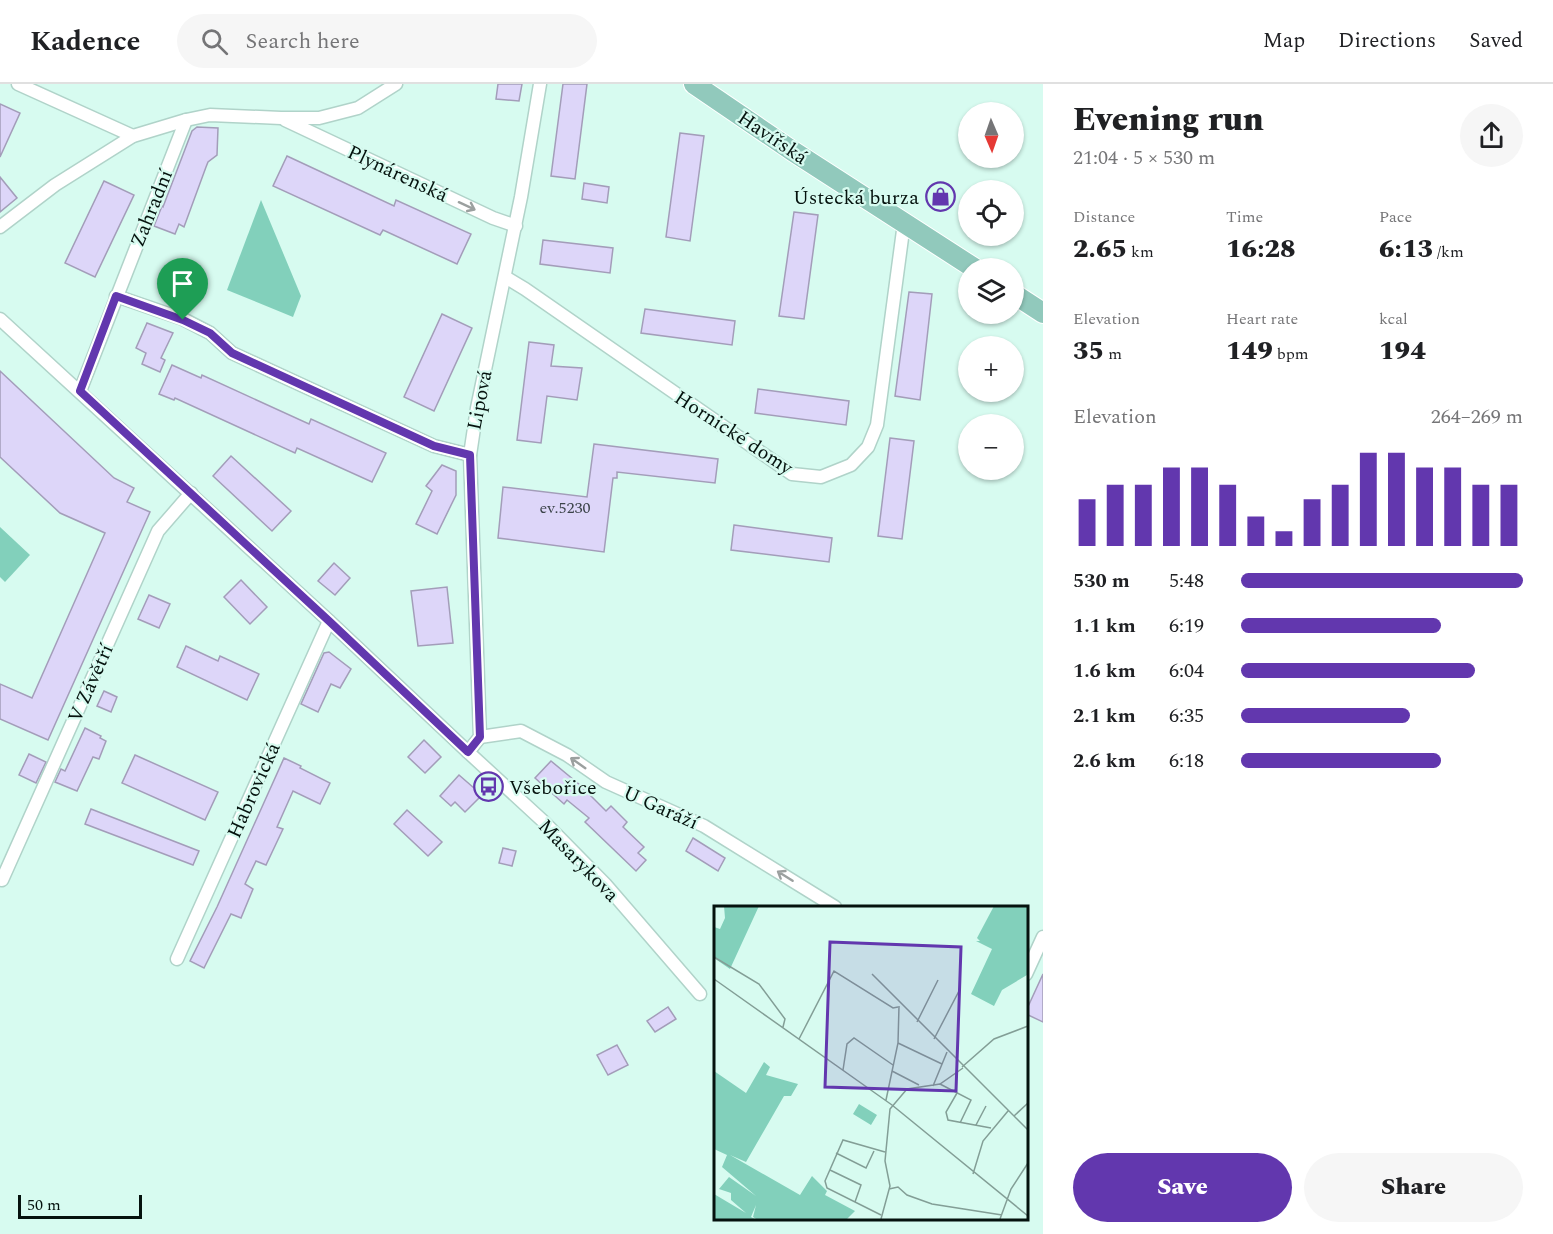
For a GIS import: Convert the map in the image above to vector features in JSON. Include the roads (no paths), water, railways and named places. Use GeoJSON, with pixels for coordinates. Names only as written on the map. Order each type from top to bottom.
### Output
{"type":"FeatureCollection","features":[{"type":"Feature","properties":{"kind":"main road","name":"Havířská"},"geometry":{"type":"LineString","coordinates":[[694,84],[958,258]]}},
{"type":"Feature","properties":{"kind":"main road"},"geometry":{"type":"LineString","coordinates":[[1024,301],[1043,313]]}},
{"type":"Feature","properties":{"kind":"street"},"geometry":{"type":"LineString","coordinates":[[18,84],[133,136]]}},
{"type":"Feature","properties":{"kind":"street","name":"Plynárenská"},"geometry":{"type":"LineString","coordinates":[[0,227],[55,185],[133,136],[210,115],[320,117],[358,108],[396,84]]}},
{"type":"Feature","properties":{"kind":"street","name":"Lipová"},"geometry":{"type":"LineString","coordinates":[[480,737],[470,455],[477,408],[526,173],[540,84]]}},
{"type":"Feature","properties":{"kind":"street","name":"Plynárenská"},"geometry":{"type":"LineString","coordinates":[[281,118],[493,218],[516,226]]}},
{"type":"Feature","properties":{"kind":"street","name":"Zahradní"},"geometry":{"type":"LineString","coordinates":[[80,391],[186,120]]}},
{"type":"Feature","properties":{"kind":"street","name":"Hornické domy"},"geometry":{"type":"LineString","coordinates":[[505,278],[525,289],[792,474],[821,477],[851,465],[868,447],[877,425],[904,223]]}},
{"type":"Feature","properties":{"kind":"street"},"geometry":{"type":"LineString","coordinates":[[116,296],[183,320],[210,333],[232,353],[434,446],[470,455]]}},
{"type":"Feature","properties":{"kind":"street","name":"Masarykova"},"geometry":{"type":"LineString","coordinates":[[0,319],[191,493],[544,822],[605,884],[700,994]]}},
{"type":"Feature","properties":{"kind":"street","name":"V Závětří"},"geometry":{"type":"LineString","coordinates":[[2,880],[158,531],[191,493]]}},
{"type":"Feature","properties":{"kind":"street","name":"Habrovická"},"geometry":{"type":"LineString","coordinates":[[177,959],[329,621]]}},
{"type":"Feature","properties":{"kind":"street","name":"U Garáží"},"geometry":{"type":"LineString","coordinates":[[480,737],[521,731],[567,755],[606,782],[704,826],[833,906]]}},
{"type":"Feature","properties":{"kind":"street"},"geometry":{"type":"LineString","coordinates":[[468,752],[480,737]]}},
{"type":"Feature","properties":{"kind":"street"},"geometry":{"type":"LineString","coordinates":[[1028,970],[1043,937]]}},
{"type":"Feature","properties":{"kind":"place","name":"Ústecká burza"},"geometry":{"type":"Point","coordinates":[940,197]}},
{"type":"Feature","properties":{"kind":"place","name":"Všebořice"},"geometry":{"type":"Point","coordinates":[488,787]}}]}
